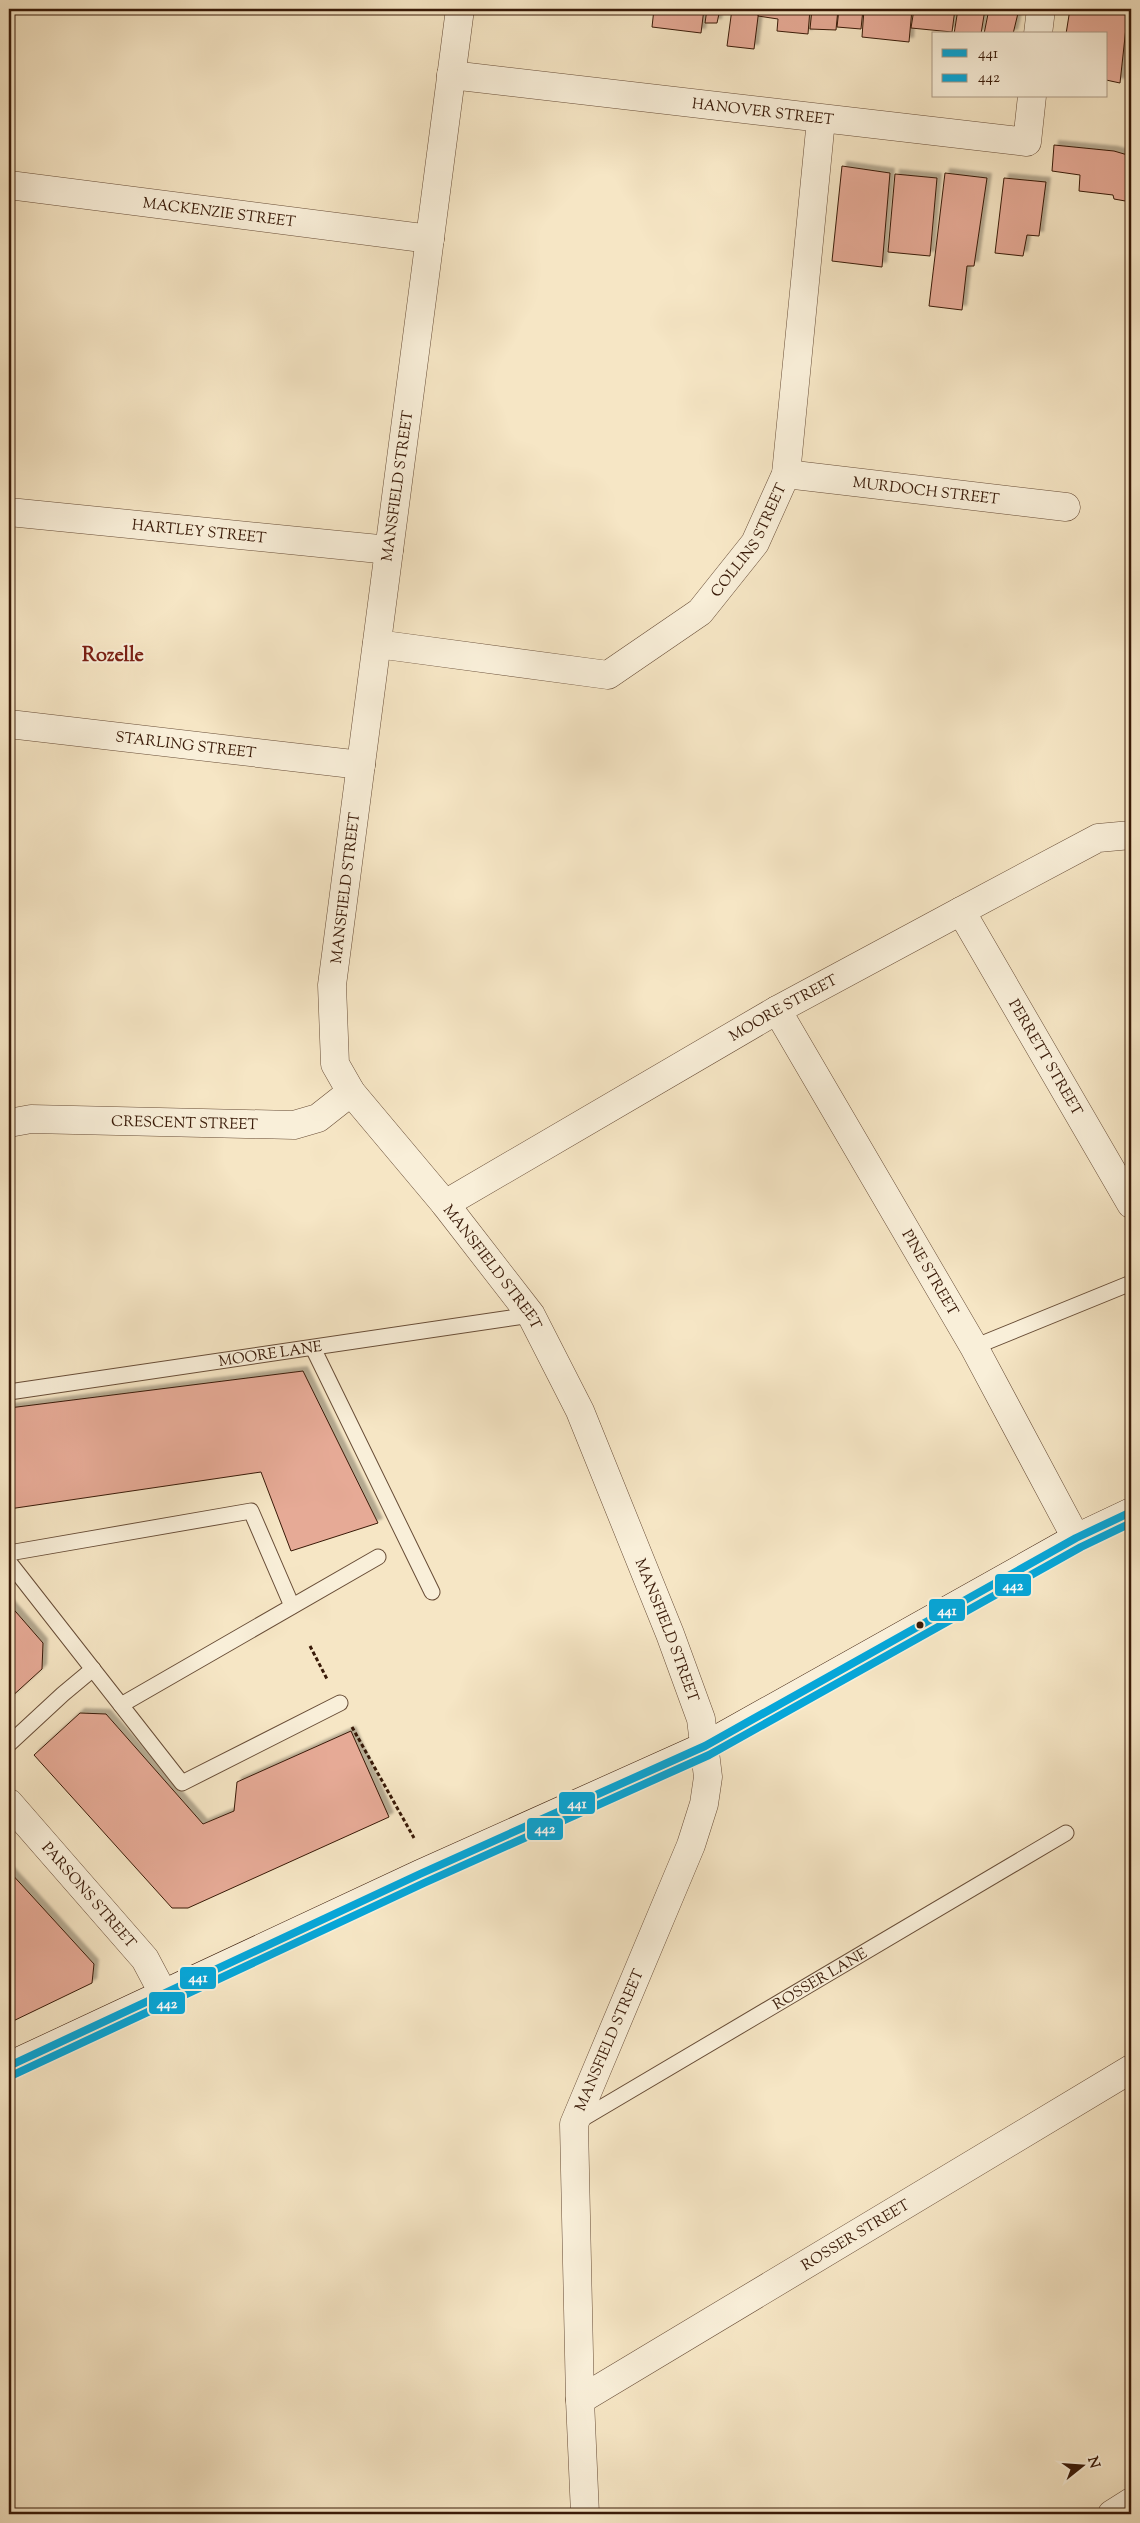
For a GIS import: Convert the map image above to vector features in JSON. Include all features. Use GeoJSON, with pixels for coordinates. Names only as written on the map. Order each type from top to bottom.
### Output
{"type":"FeatureCollection","features":[{"type":"Feature","properties":{"kind":"street","name":"MANSFIELD STREET"},"geometry":{"type":"LineString","coordinates":[[460,9],[332,985],[335,1064],[351,1092],[445,1204],[531,1315],[580,1411],[699,1712],[705,1746],[708,1777],[706,1794],[690,1846],[574,2124],[580,2400],[585,2514]]}},
{"type":"Feature","properties":{"kind":"street"},"geometry":{"type":"LineString","coordinates":[[1038,32],[1041,9]]}},
{"type":"Feature","properties":{"kind":"street","name":"HANOVER STREET"},"geometry":{"type":"LineString","coordinates":[[451,75],[821,120],[1027,142],[1032,98]]}},
{"type":"Feature","properties":{"kind":"street","name":"COLLINS STREET"},"geometry":{"type":"LineString","coordinates":[[377,644],[608,675],[700,612],[755,543],[786,474],[821,120]]}},
{"type":"Feature","properties":{"kind":"street","name":"MACKENZIE STREET"},"geometry":{"type":"LineString","coordinates":[[9,185],[430,239]]}},
{"type":"Feature","properties":{"kind":"street","name":"MURDOCH STREET"},"geometry":{"type":"LineString","coordinates":[[786,474],[1066,507]]}},
{"type":"Feature","properties":{"kind":"street","name":"HARTLEY STREET"},"geometry":{"type":"LineString","coordinates":[[9,512],[389,550]]}},
{"type":"Feature","properties":{"kind":"street","name":"STARLING STREET"},"geometry":{"type":"LineString","coordinates":[[9,724],[361,765]]}},
{"type":"Feature","properties":{"kind":"street","name":"MOORE STREET"},"geometry":{"type":"LineString","coordinates":[[445,1204],[777,1010],[961,911],[1098,838],[1131,835]]}},
{"type":"Feature","properties":{"kind":"street","name":"PERRETT STREET"},"geometry":{"type":"LineString","coordinates":[[961,911],[1131,1204]]}},
{"type":"Feature","properties":{"kind":"street","name":"PINE STREET"},"geometry":{"type":"LineString","coordinates":[[777,1010],[974,1347],[1076,1538]]}},
{"type":"Feature","properties":{"kind":"street","name":"CRESCENT STREET"},"geometry":{"type":"LineString","coordinates":[[9,1123],[31,1119],[294,1125],[318,1118],[351,1092]]}},
{"type":"Feature","properties":{"kind":"street"},"geometry":{"type":"LineString","coordinates":[[9,2066],[420,1874],[705,1746],[1076,1538],[1131,1512]]}},
{"type":"Feature","properties":{"kind":"street","name":"PARSONS STREET"},"geometry":{"type":"LineString","coordinates":[[9,1803],[145,1959],[163,1993]]}},
{"type":"Feature","properties":{"kind":"street","name":"ROSSER STREET"},"geometry":{"type":"LineString","coordinates":[[580,2400],[1131,2069]]}},
{"type":"Feature","properties":{"kind":"street"},"geometry":{"type":"LineString","coordinates":[[1112,2514],[1131,2502]]}},
{"type":"Feature","properties":{"kind":"lane"},"geometry":{"type":"LineString","coordinates":[[974,1347],[1131,1283]]}},
{"type":"Feature","properties":{"kind":"lane","name":"MOORE LANE"},"geometry":{"type":"LineString","coordinates":[[9,1392],[531,1315]]}},
{"type":"Feature","properties":{"kind":"lane"},"geometry":{"type":"LineString","coordinates":[[313,1348],[432,1592]]}},
{"type":"Feature","properties":{"kind":"lane"},"geometry":{"type":"LineString","coordinates":[[9,1553],[251,1511],[292,1606]]}},
{"type":"Feature","properties":{"kind":"lane"},"geometry":{"type":"LineString","coordinates":[[121,1705],[378,1557]]}},
{"type":"Feature","properties":{"kind":"lane"},"geometry":{"type":"LineString","coordinates":[[9,1562],[182,1783],[340,1703]]}},
{"type":"Feature","properties":{"kind":"lane"},"geometry":{"type":"LineString","coordinates":[[9,1744],[93,1669]]}},
{"type":"Feature","properties":{"kind":"lane","name":"ROSSER LANE"},"geometry":{"type":"LineString","coordinates":[[574,2124],[1066,1833]]}},
{"type":"Feature","properties":{"kind":"path"},"geometry":{"type":"LineString","coordinates":[[310,1646],[414,1838]]}},
{"type":"Feature","properties":{"kind":"building"},"geometry":{"type":"Polygon","coordinates":[[[654,9],[704,9],[701,33],[652,27],[654,9]]]}},
{"type":"Feature","properties":{"kind":"building"},"geometry":{"type":"Polygon","coordinates":[[[707,9],[720,9],[717,23],[705,23],[707,9]]]}},
{"type":"Feature","properties":{"kind":"building"},"geometry":{"type":"Polygon","coordinates":[[[732,9],[759,9],[754,49],[727,46],[732,9]]]}},
{"type":"Feature","properties":{"kind":"building"},"geometry":{"type":"Polygon","coordinates":[[[759,9],[810,9],[808,34],[777,31],[778,19],[758,16],[759,9]]]}},
{"type":"Feature","properties":{"kind":"building"},"geometry":{"type":"Polygon","coordinates":[[[812,9],[838,9],[836,30],[810,29],[812,9]]]}},
{"type":"Feature","properties":{"kind":"building"},"geometry":{"type":"Polygon","coordinates":[[[839,9],[863,9],[861,29],[837,27],[839,9]]]}},
{"type":"Feature","properties":{"kind":"building"},"geometry":{"type":"Polygon","coordinates":[[[864,9],[912,9],[909,42],[862,37],[864,9]]]}},
{"type":"Feature","properties":{"kind":"building"},"geometry":{"type":"Polygon","coordinates":[[[914,9],[955,9],[952,32],[911,28],[914,9]]]}},
{"type":"Feature","properties":{"kind":"building"},"geometry":{"type":"Polygon","coordinates":[[[958,9],[985,9],[981,32],[954,32],[958,9]]]}},
{"type":"Feature","properties":{"kind":"building"},"geometry":{"type":"Polygon","coordinates":[[[989,9],[1019,9],[1013,32],[984,32],[989,9]]]}},
{"type":"Feature","properties":{"kind":"building"},"geometry":{"type":"Polygon","coordinates":[[[1070,9],[1128,9],[1120,83],[1108,80],[1108,32],[1066,32],[1070,9]]]}},
{"type":"Feature","properties":{"kind":"building"},"geometry":{"type":"Polygon","coordinates":[[[1054,145],[1114,151],[1131,156],[1131,202],[1114,199],[1113,195],[1079,191],[1080,175],[1052,171],[1054,145]]]}},
{"type":"Feature","properties":{"kind":"building"},"geometry":{"type":"Polygon","coordinates":[[[842,166],[890,173],[882,267],[832,261],[842,166]]]}},
{"type":"Feature","properties":{"kind":"building"},"geometry":{"type":"Polygon","coordinates":[[[945,173],[987,178],[974,266],[967,266],[962,310],[929,306],[945,173]]]}},
{"type":"Feature","properties":{"kind":"building"},"geometry":{"type":"Polygon","coordinates":[[[895,174],[937,178],[930,256],[888,252],[895,174]]]}},
{"type":"Feature","properties":{"kind":"building"},"geometry":{"type":"Polygon","coordinates":[[[1004,178],[1046,182],[1039,236],[1027,235],[1023,256],[995,253],[1004,178]]]}},
{"type":"Feature","properties":{"kind":"building"},"geometry":{"type":"Polygon","coordinates":[[[303,1371],[378,1523],[291,1551],[261,1472],[9,1509],[9,1408],[303,1371]]]}},
{"type":"Feature","properties":{"kind":"building"},"geometry":{"type":"Polygon","coordinates":[[[9,1604],[43,1643],[42,1669],[9,1699],[9,1604]]]}},
{"type":"Feature","properties":{"kind":"building"},"geometry":{"type":"Polygon","coordinates":[[[80,1713],[106,1714],[203,1824],[234,1811],[237,1782],[351,1731],[389,1817],[188,1908],[172,1908],[34,1755],[80,1713]]]}},
{"type":"Feature","properties":{"kind":"building"},"geometry":{"type":"Polygon","coordinates":[[[9,1871],[94,1964],[92,1983],[9,2023],[9,1871]]]}},
{"type":"Feature","properties":{"kind":"transit line","name":"441"},"geometry":{"type":"LineString","coordinates":[[9,2066],[420,1874],[705,1746],[1076,1538],[1131,1512]]}},
{"type":"Feature","properties":{"kind":"transit line","name":"442"},"geometry":{"type":"LineString","coordinates":[[13,2075],[424,1883],[709,1755],[1081,1547],[1131,1523]]}},
{"type":"Feature","properties":{"kind":"district","name":"Rozelle"},"geometry":{"type":"Point","coordinates":[113,654]}}]}
